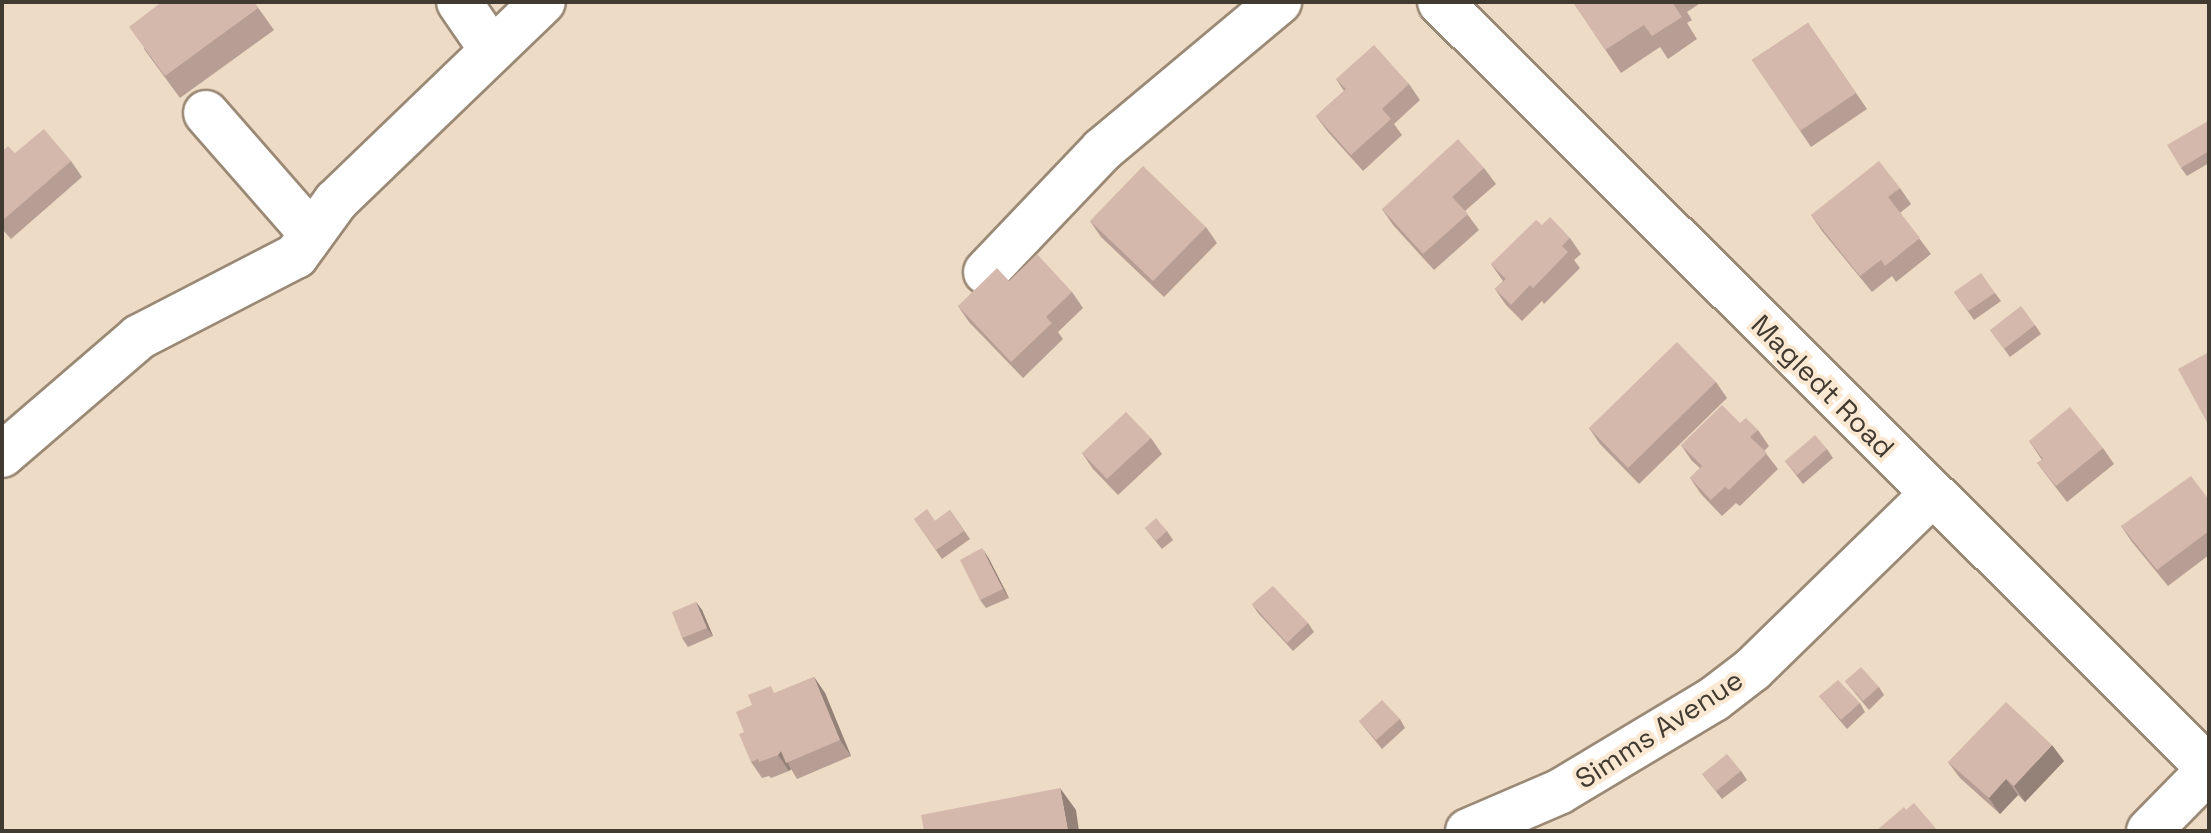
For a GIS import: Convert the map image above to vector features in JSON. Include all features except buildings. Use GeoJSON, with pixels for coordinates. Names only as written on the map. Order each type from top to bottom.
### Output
{"type":"FeatureCollection","features":[{"type":"Feature","properties":{"kind":"street"},"geometry":{"type":"LineString","coordinates":[[459,2],[492,50]]}},
{"type":"Feature","properties":{"kind":"street"},"geometry":{"type":"LineString","coordinates":[[2,455],[139,337],[296,256],[336,201],[543,2]]}},
{"type":"Feature","properties":{"kind":"street"},"geometry":{"type":"LineString","coordinates":[[986,272],[1102,150],[1279,2]]}},
{"type":"Feature","properties":{"kind":"street","name":"Magledt Road"},"geometry":{"type":"LineString","coordinates":[[1454,6],[1931,495],[2209,769]]}},
{"type":"Feature","properties":{"kind":"street"},"geometry":{"type":"LineString","coordinates":[[206,113],[311,233]]}},
{"type":"Feature","properties":{"kind":"street","name":"Simms Avenue"},"geometry":{"type":"LineString","coordinates":[[1468,831],[1559,792],[1714,699],[1753,669],[1931,495]]}},
{"type":"Feature","properties":{"kind":"street"},"geometry":{"type":"LineString","coordinates":[[2149,831],[2209,769]]}}]}
